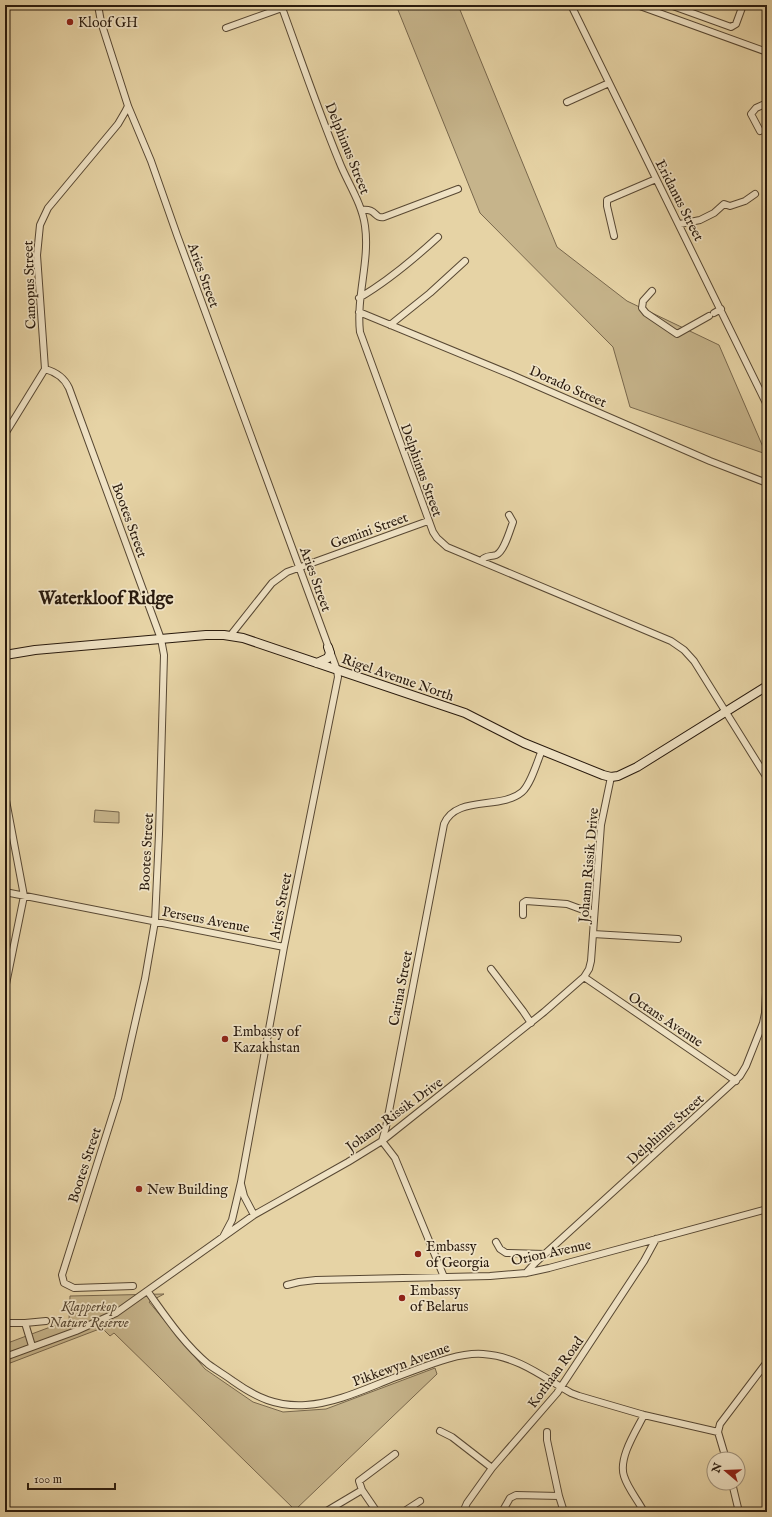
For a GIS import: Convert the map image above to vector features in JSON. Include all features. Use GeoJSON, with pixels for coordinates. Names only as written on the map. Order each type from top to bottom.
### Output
{"type":"FeatureCollection","features":[{"type":"Feature","properties":{"kind":"main road","name":"Rigel Avenue North"},"geometry":{"type":"LineString","coordinates":[[5,651],[35,650],[206,635],[230,636],[251,640],[465,713],[542,750],[595,772],[611,776]]}},
{"type":"Feature","properties":{"kind":"main road"},"geometry":{"type":"LineString","coordinates":[[316,663],[328,658],[330,653],[328,647]]}},
{"type":"Feature","properties":{"kind":"main road","name":"Rigel Avenue North"},"geometry":{"type":"LineString","coordinates":[[5,655],[35,650]]}},
{"type":"Feature","properties":{"kind":"main road"},"geometry":{"type":"LineString","coordinates":[[611,776],[618,776],[637,767],[767,686]]}},
{"type":"Feature","properties":{"kind":"street","name":"Aries Street"},"geometry":{"type":"LineString","coordinates":[[98,5],[101,22],[128,106],[151,161],[337,670],[338,684],[284,947],[241,1182],[232,1220],[223,1237]]}},
{"type":"Feature","properties":{"kind":"street","name":"Eridanus Street"},"geometry":{"type":"LineString","coordinates":[[571,5],[656,179],[680,224],[767,405]]}},
{"type":"Feature","properties":{"kind":"street"},"geometry":{"type":"LineString","coordinates":[[637,5],[767,52]]}},
{"type":"Feature","properties":{"kind":"street"},"geometry":{"type":"LineString","coordinates":[[670,5],[731,27],[736,24],[743,5]]}},
{"type":"Feature","properties":{"kind":"street"},"geometry":{"type":"LineString","coordinates":[[226,28],[281,6]]}},
{"type":"Feature","properties":{"kind":"street","name":"Delphinus Street"},"geometry":{"type":"LineString","coordinates":[[281,6],[339,163],[361,210],[365,225],[365,255],[359,312],[362,341],[428,521],[437,538],[447,547],[482,560],[678,645],[690,655],[767,778]]}},
{"type":"Feature","properties":{"kind":"street"},"geometry":{"type":"LineString","coordinates":[[567,102],[609,83]]}},
{"type":"Feature","properties":{"kind":"street"},"geometry":{"type":"LineString","coordinates":[[760,131],[751,114],[756,108],[767,103]]}},
{"type":"Feature","properties":{"kind":"street","name":"Canopus Street"},"geometry":{"type":"LineString","coordinates":[[45,369],[37,255],[40,225],[48,208],[114,129],[123,117],[128,106]]}},
{"type":"Feature","properties":{"kind":"street"},"geometry":{"type":"LineString","coordinates":[[614,236],[606,206],[607,200],[656,179]]}},
{"type":"Feature","properties":{"kind":"street"},"geometry":{"type":"LineString","coordinates":[[361,210],[372,210],[378,217],[384,218],[458,190]]}},
{"type":"Feature","properties":{"kind":"street"},"geometry":{"type":"LineString","coordinates":[[680,224],[700,220],[714,213],[724,204],[730,206],[745,201],[755,194]]}},
{"type":"Feature","properties":{"kind":"street"},"geometry":{"type":"LineString","coordinates":[[360,298],[393,275],[438,237]]}},
{"type":"Feature","properties":{"kind":"street"},"geometry":{"type":"LineString","coordinates":[[390,325],[430,293],[465,261]]}},
{"type":"Feature","properties":{"kind":"street"},"geometry":{"type":"LineString","coordinates":[[652,290],[643,301],[642,308],[677,334],[721,309]]}},
{"type":"Feature","properties":{"kind":"street","name":"Dorado Street"},"geometry":{"type":"LineString","coordinates":[[359,312],[512,375],[710,461],[767,483]]}},
{"type":"Feature","properties":{"kind":"street"},"geometry":{"type":"LineString","coordinates":[[5,434],[45,369]]}},
{"type":"Feature","properties":{"kind":"street","name":"Bootes Street"},"geometry":{"type":"LineString","coordinates":[[45,369],[58,373],[66,381],[69,388],[161,639],[164,668],[160,826],[155,921],[145,979],[118,1098],[62,1275],[64,1283],[74,1288],[133,1286]]}},
{"type":"Feature","properties":{"kind":"street"},"geometry":{"type":"LineString","coordinates":[[482,560],[485,557],[497,555],[503,548],[513,522],[509,515]]}},
{"type":"Feature","properties":{"kind":"street","name":"Gemini Street"},"geometry":{"type":"LineString","coordinates":[[230,636],[272,583],[287,572],[428,521]]}},
{"type":"Feature","properties":{"kind":"street","name":"Carina Street"},"geometry":{"type":"LineString","coordinates":[[382,1141],[386,1127],[444,824],[450,814],[460,809],[510,798],[523,792],[529,783],[542,750]]}},
{"type":"Feature","properties":{"kind":"street","name":"Johann Rissik Drive"},"geometry":{"type":"LineString","coordinates":[[5,1357],[107,1318],[148,1292],[254,1215],[382,1141],[531,1023],[584,977],[589,969],[591,961],[601,825],[611,776]]}},
{"type":"Feature","properties":{"kind":"street"},"geometry":{"type":"LineString","coordinates":[[5,795],[24,896],[5,989]]}},
{"type":"Feature","properties":{"kind":"street","name":"Perseus Avenue"},"geometry":{"type":"LineString","coordinates":[[5,892],[284,947]]}},
{"type":"Feature","properties":{"kind":"street"},"geometry":{"type":"LineString","coordinates":[[523,915],[523,903],[526,901],[567,904],[594,914]]}},
{"type":"Feature","properties":{"kind":"street"},"geometry":{"type":"LineString","coordinates":[[593,934],[678,939]]}},
{"type":"Feature","properties":{"kind":"street"},"geometry":{"type":"LineString","coordinates":[[491,968],[531,1023]]}},
{"type":"Feature","properties":{"kind":"street","name":"Delphinus Street"},"geometry":{"type":"LineString","coordinates":[[526,1273],[545,1254],[736,1081],[746,1066],[763,1023],[767,973]]}},
{"type":"Feature","properties":{"kind":"street","name":"Octans Avenue"},"geometry":{"type":"LineString","coordinates":[[584,977],[736,1081]]}},
{"type":"Feature","properties":{"kind":"street"},"geometry":{"type":"LineString","coordinates":[[382,1141],[395,1158],[444,1277]]}},
{"type":"Feature","properties":{"kind":"street","name":"Aries Street"},"geometry":{"type":"LineString","coordinates":[[241,1182],[244,1196],[254,1215]]}},
{"type":"Feature","properties":{"kind":"street","name":"Orion Avenue"},"geometry":{"type":"LineString","coordinates":[[287,1285],[316,1280],[490,1276],[526,1273],[767,1209]]}},
{"type":"Feature","properties":{"kind":"street","name":"Korhaan Road"},"geometry":{"type":"LineString","coordinates":[[463,1512],[467,1503],[492,1468],[547,1406],[561,1387],[644,1261],[656,1239]]}},
{"type":"Feature","properties":{"kind":"street"},"geometry":{"type":"LineString","coordinates":[[496,1242],[506,1253],[545,1254]]}},
{"type":"Feature","properties":{"kind":"street","name":"Pikkewyn Avenue"},"geometry":{"type":"LineString","coordinates":[[148,1292],[183,1337],[209,1365],[242,1387],[260,1397],[276,1403],[302,1405],[331,1401],[443,1360],[458,1356],[477,1354],[494,1355],[515,1361],[580,1396],[644,1415],[718,1432]]}},
{"type":"Feature","properties":{"kind":"street"},"geometry":{"type":"LineString","coordinates":[[5,1323],[46,1321]]}},
{"type":"Feature","properties":{"kind":"street"},"geometry":{"type":"LineString","coordinates":[[25,1323],[32,1346]]}},
{"type":"Feature","properties":{"kind":"street"},"geometry":{"type":"LineString","coordinates":[[724,1451],[718,1432],[722,1422],[767,1362]]}},
{"type":"Feature","properties":{"kind":"street"},"geometry":{"type":"LineString","coordinates":[[644,1415],[626,1452],[622,1464],[626,1482],[644,1512]]}},
{"type":"Feature","properties":{"kind":"street"},"geometry":{"type":"LineString","coordinates":[[440,1432],[452,1437],[492,1468]]}},
{"type":"Feature","properties":{"kind":"street"},"geometry":{"type":"LineString","coordinates":[[547,1432],[547,1440],[564,1512]]}},
{"type":"Feature","properties":{"kind":"street"},"geometry":{"type":"LineString","coordinates":[[377,1512],[362,1490],[359,1484],[360,1479],[395,1454]]}},
{"type":"Feature","properties":{"kind":"street"},"geometry":{"type":"LineString","coordinates":[[325,1512],[362,1490]]}},
{"type":"Feature","properties":{"kind":"street"},"geometry":{"type":"LineString","coordinates":[[734,1491],[739,1512]]}},
{"type":"Feature","properties":{"kind":"street"},"geometry":{"type":"LineString","coordinates":[[502,1512],[513,1496],[559,1496]]}},
{"type":"Feature","properties":{"kind":"street"},"geometry":{"type":"LineString","coordinates":[[403,1512],[420,1501]]}},
{"type":"Feature","properties":{"kind":"green space"},"geometry":{"type":"Polygon","coordinates":[[[396,5],[458,5],[557,247],[627,301],[719,345],[766,454],[630,407],[613,347],[480,213],[396,5]]]}},
{"type":"Feature","properties":{"kind":"green space"},"geometry":{"type":"Polygon","coordinates":[[[95,810],[119,812],[119,823],[94,822],[95,810]]]}},
{"type":"Feature","properties":{"kind":"green space","name":"Klapperkop Nature Reserve"},"geometry":{"type":"Polygon","coordinates":[[[164,1294],[149,1302],[205,1369],[253,1402],[283,1412],[326,1409],[435,1368],[437,1374],[295,1510],[114,1333],[110,1336],[102,1328],[5,1365],[5,1344],[69,1320],[70,1296],[164,1294]]]}},
{"type":"Feature","properties":{"kind":"place","name":"Kloof GH"},"geometry":{"type":"Point","coordinates":[70,22]}},
{"type":"Feature","properties":{"kind":"place","name":"Embassy of Kazakhstan"},"geometry":{"type":"Point","coordinates":[225,1039]}},
{"type":"Feature","properties":{"kind":"place","name":"New Building"},"geometry":{"type":"Point","coordinates":[139,1189]}},
{"type":"Feature","properties":{"kind":"place","name":"Embassy of Georgia"},"geometry":{"type":"Point","coordinates":[418,1254]}},
{"type":"Feature","properties":{"kind":"place","name":"Embassy of Belarus"},"geometry":{"type":"Point","coordinates":[402,1298]}},
{"type":"Feature","properties":{"kind":"district","name":"Waterkloof Ridge"},"geometry":{"type":"Point","coordinates":[106,598]}}]}
